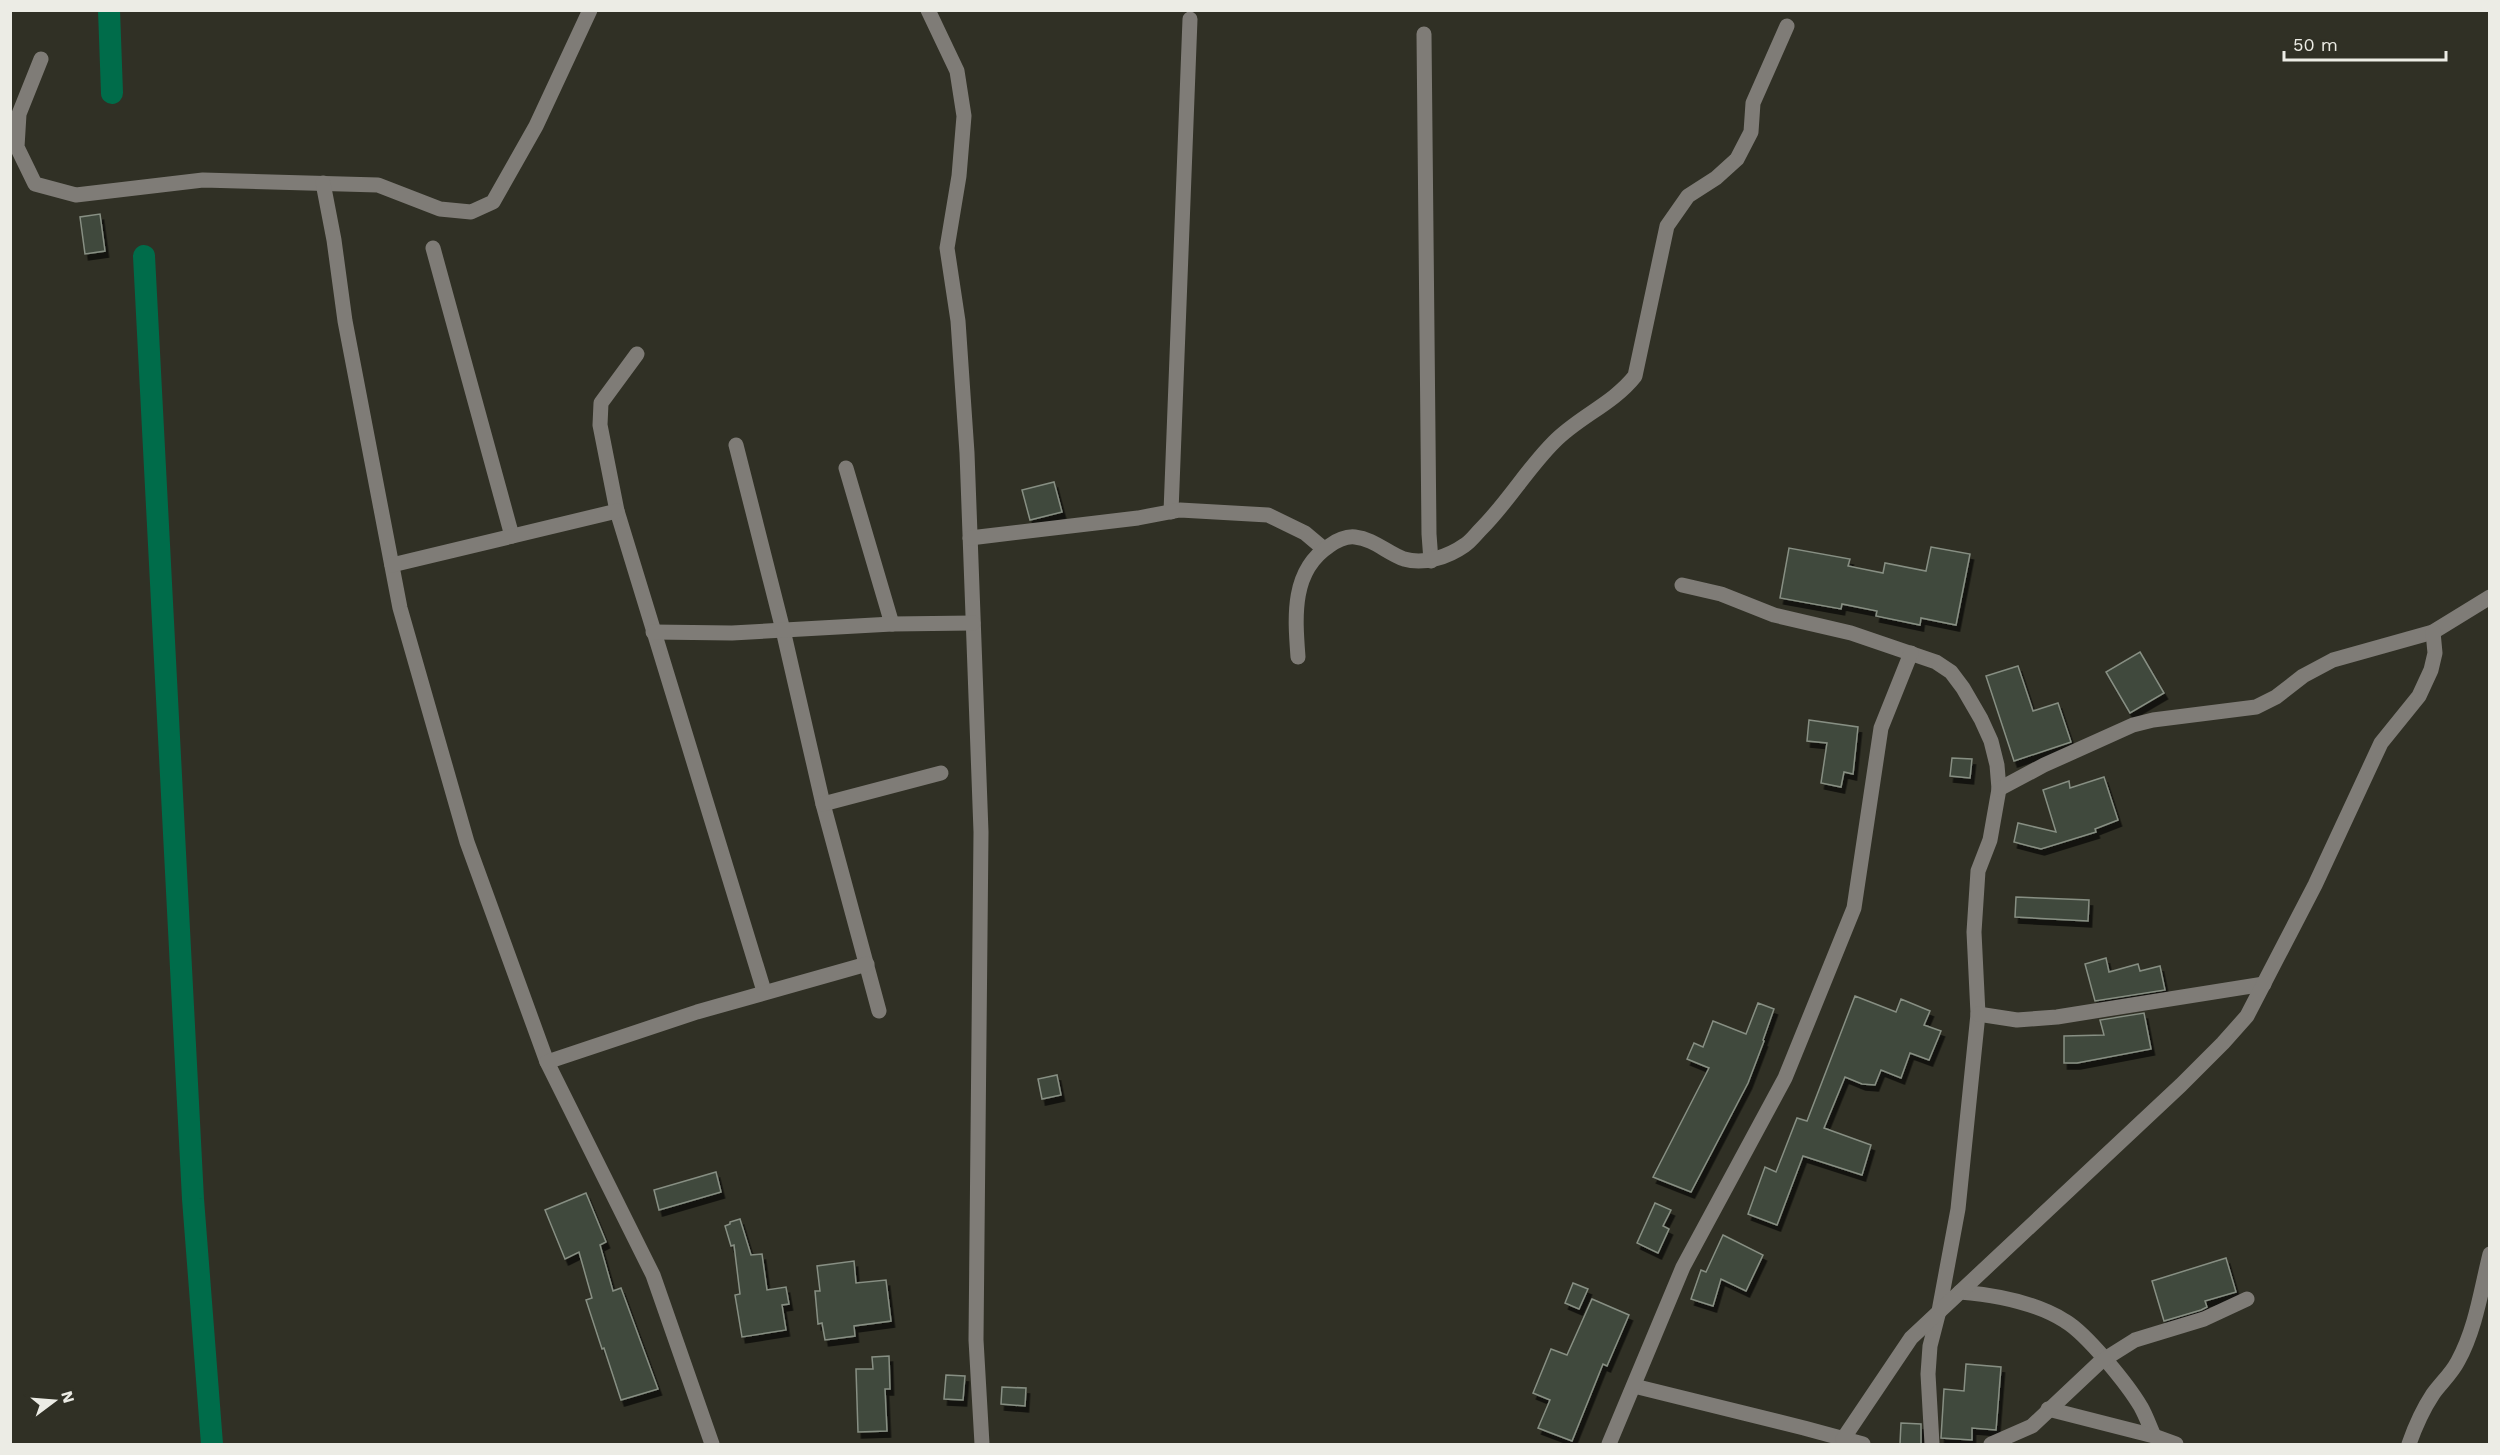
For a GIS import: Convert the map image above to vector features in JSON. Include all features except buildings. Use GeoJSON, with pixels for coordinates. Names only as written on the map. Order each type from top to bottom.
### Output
{"type":"FeatureCollection","features":[{"type":"Feature","properties":{"kind":"street"},"geometry":{"type":"LineString","coordinates":[[41,59],[19,114],[17,147],[35,184],[76,195],[202,180],[378,185],[440,209],[471,212],[493,202],[536,126],[590,10]]}},
{"type":"Feature","properties":{"kind":"street"},"geometry":{"type":"LineString","coordinates":[[928,10],[957,71],[964,116],[959,176],[947,248],[958,321],[970,538],[981,832],[976,1340],[982,1444]]}},
{"type":"Feature","properties":{"kind":"street"},"geometry":{"type":"LineString","coordinates":[[1171,512],[1190,19]]}},
{"type":"Feature","properties":{"kind":"street"},"geometry":{"type":"LineString","coordinates":[[1298,657],[1295,623],[1298,590],[1307,567],[1324,549],[1337,541],[1353,536],[1374,542],[1405,559],[1431,561],[1465,545],[1502,508],[1554,441],[1598,406],[1623,392],[1635,376],[1667,226],[1688,196],[1716,178],[1737,159],[1751,132],[1753,103],[1787,26]]}},
{"type":"Feature","properties":{"kind":"street"},"geometry":{"type":"LineString","coordinates":[[1424,34],[1431,561]]}},
{"type":"Feature","properties":{"kind":"street"},"geometry":{"type":"LineString","coordinates":[[323,183],[334,240],[345,321],[400,608],[467,842],[547,1062],[653,1275],[712,1444]]}},
{"type":"Feature","properties":{"kind":"street"},"geometry":{"type":"LineString","coordinates":[[433,248],[512,536]]}},
{"type":"Feature","properties":{"kind":"street"},"geometry":{"type":"LineString","coordinates":[[638,354],[601,403],[600,425],[616,511],[764,991]]}},
{"type":"Feature","properties":{"kind":"street"},"geometry":{"type":"LineString","coordinates":[[736,445],[783,630],[823,804],[879,1011]]}},
{"type":"Feature","properties":{"kind":"street"},"geometry":{"type":"LineString","coordinates":[[846,468],[892,624]]}},
{"type":"Feature","properties":{"kind":"street"},"geometry":{"type":"LineString","coordinates":[[970,538],[1180,510],[1268,515],[1305,534],[1324,549]]}},
{"type":"Feature","properties":{"kind":"street"},"geometry":{"type":"LineString","coordinates":[[392,566],[616,511]]}},
{"type":"Feature","properties":{"kind":"street"},"geometry":{"type":"LineString","coordinates":[[1682,585],[1721,594],[1774,615],[1851,633],[1936,662],[1951,672],[1963,688],[1991,741],[1997,765],[1998,789],[1990,840],[1977,871],[1974,932],[1978,1014],[1958,1209],[1939,1311],[1930,1346],[1928,1374],[1932,1444]]}},
{"type":"Feature","properties":{"kind":"street"},"geometry":{"type":"LineString","coordinates":[[1998,789],[2044,765],[2133,725],[2256,707],[2276,697],[2303,676],[2333,660],[2433,632],[2490,597]]}},
{"type":"Feature","properties":{"kind":"street"},"geometry":{"type":"LineString","coordinates":[[653,632],[732,633],[892,624],[973,623]]}},
{"type":"Feature","properties":{"kind":"street"},"geometry":{"type":"LineString","coordinates":[[1843,1439],[1911,1338],[2223,1043],[2247,1016],[2315,885],[2381,743],[2419,696],[2431,670],[2435,653],[2433,632]]}},
{"type":"Feature","properties":{"kind":"street"},"geometry":{"type":"LineString","coordinates":[[1609,1444],[1683,1267],[1785,1078],[1854,908],[1881,728],[1911,652]]}},
{"type":"Feature","properties":{"kind":"street"},"geometry":{"type":"LineString","coordinates":[[823,804],[941,773]]}},
{"type":"Feature","properties":{"kind":"street"},"geometry":{"type":"LineString","coordinates":[[547,1062],[764,991],[867,964]]}},
{"type":"Feature","properties":{"kind":"street"},"geometry":{"type":"LineString","coordinates":[[1978,1014],[2017,1020],[2057,1017],[2264,984]]}},
{"type":"Feature","properties":{"kind":"street"},"geometry":{"type":"LineString","coordinates":[[2409,1444],[2419,1419],[2433,1394],[2457,1364],[2466,1344],[2490,1254]]}},
{"type":"Feature","properties":{"kind":"street"},"geometry":{"type":"LineString","coordinates":[[1960,1292],[1993,1295],[2046,1311],[2067,1322],[2087,1339],[2141,1407],[2154,1436]]}},
{"type":"Feature","properties":{"kind":"street"},"geometry":{"type":"LineString","coordinates":[[1991,1444],[2032,1426],[2104,1359],[2135,1340],[2204,1319],[2247,1299]]}},
{"type":"Feature","properties":{"kind":"street"},"geometry":{"type":"LineString","coordinates":[[1634,1386],[1863,1444]]}},
{"type":"Feature","properties":{"kind":"street"},"geometry":{"type":"LineString","coordinates":[[2048,1409],[2154,1436],[2176,1444]]}},
{"type":"Feature","properties":{"kind":"waterway"},"geometry":{"type":"LineString","coordinates":[[109,10],[112,93]]}},
{"type":"Feature","properties":{"kind":"waterway"},"geometry":{"type":"LineString","coordinates":[[144,256],[193,1199],[212,1444]]}}]}
